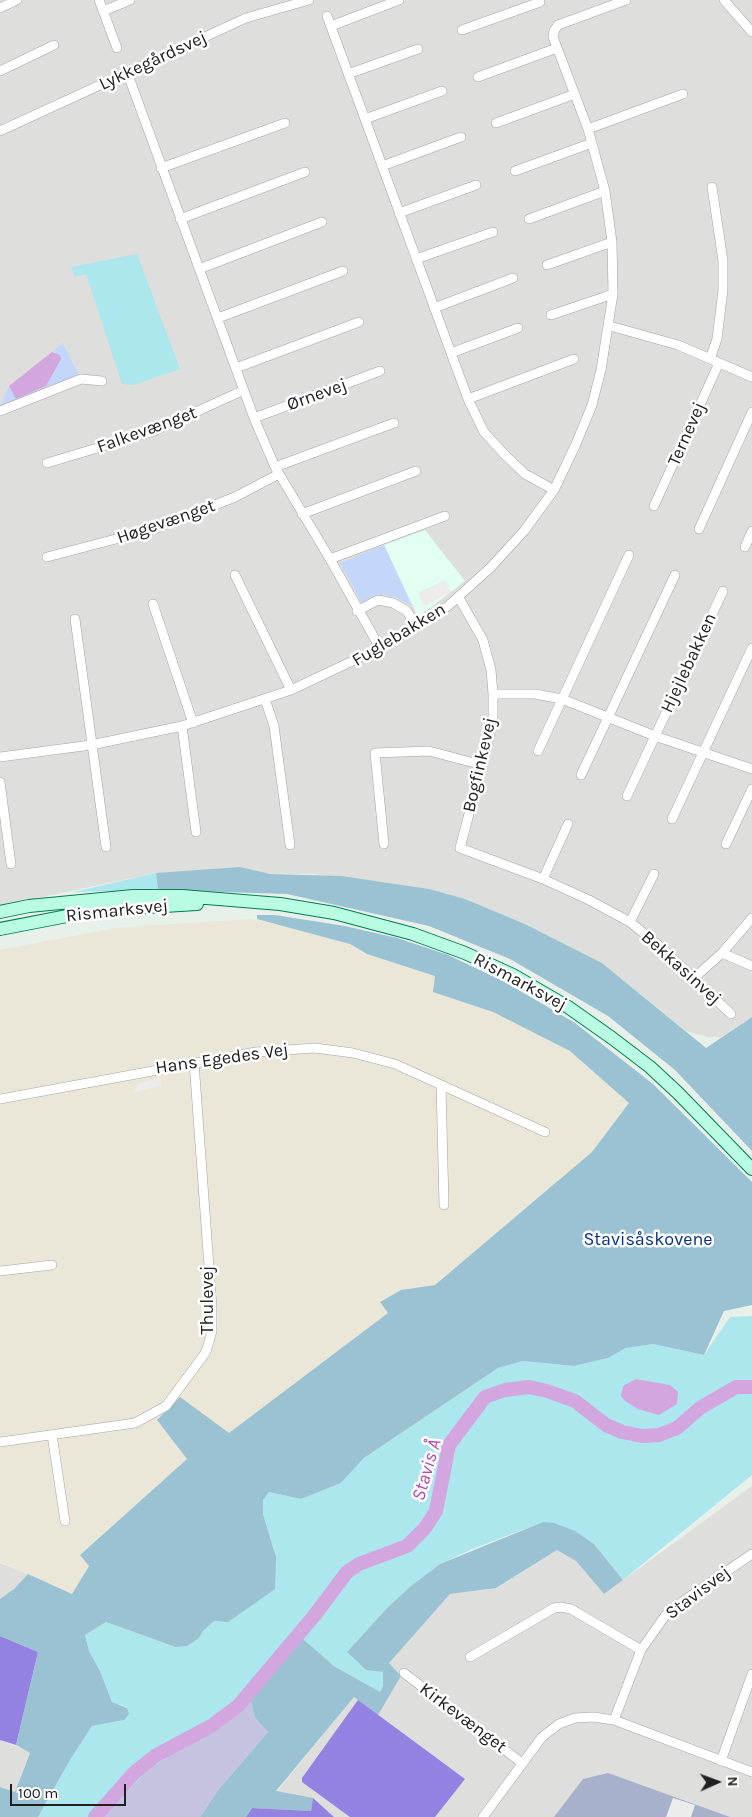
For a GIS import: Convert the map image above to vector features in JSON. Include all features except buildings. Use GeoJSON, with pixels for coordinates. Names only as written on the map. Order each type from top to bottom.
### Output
{"type":"FeatureCollection","features":[{"type":"Feature","properties":{"kind":"main road","name":"Rismarksvej"},"geometry":{"type":"LineString","coordinates":[[0,912],[29,906],[133,896],[182,896],[235,902],[280,904],[334,913],[413,934],[465,953],[513,975],[568,1007],[650,1067],[752,1169]]}},
{"type":"Feature","properties":{"kind":"main road","name":"Rismarksvej"},"geometry":{"type":"LineString","coordinates":[[0,929],[98,910],[235,902]]}},
{"type":"Feature","properties":{"kind":"street"},"geometry":{"type":"LineString","coordinates":[[0,8],[17,0]]}},
{"type":"Feature","properties":{"kind":"street"},"geometry":{"type":"LineString","coordinates":[[99,0],[117,48]]}},
{"type":"Feature","properties":{"kind":"street"},"geometry":{"type":"LineString","coordinates":[[103,10],[130,0]]}},
{"type":"Feature","properties":{"kind":"street","name":"Lykkegårdsvej"},"geometry":{"type":"LineString","coordinates":[[0,131],[246,18],[309,0]]}},
{"type":"Feature","properties":{"kind":"street"},"geometry":{"type":"LineString","coordinates":[[331,26],[400,0]]}},
{"type":"Feature","properties":{"kind":"street","name":"Fuglebakken"},"geometry":{"type":"LineString","coordinates":[[0,757],[91,746],[182,726],[291,690],[380,648],[460,598],[524,531],[554,490],[592,405],[610,326],[613,294],[612,242],[605,192],[588,129],[553,37],[558,25],[626,0]]}},
{"type":"Feature","properties":{"kind":"street"},"geometry":{"type":"LineString","coordinates":[[724,0],[752,32]]}},
{"type":"Feature","properties":{"kind":"street"},"geometry":{"type":"LineString","coordinates":[[462,30],[540,1],[544,12]]}},
{"type":"Feature","properties":{"kind":"street"},"geometry":{"type":"LineString","coordinates":[[327,16],[468,399],[484,432],[504,454],[525,474],[554,490]]}},
{"type":"Feature","properties":{"kind":"street"},"geometry":{"type":"LineString","coordinates":[[0,70],[54,45]]}},
{"type":"Feature","properties":{"kind":"street"},"geometry":{"type":"LineString","coordinates":[[478,77],[557,48]]}},
{"type":"Feature","properties":{"kind":"street"},"geometry":{"type":"LineString","coordinates":[[348,74],[418,49]]}},
{"type":"Feature","properties":{"kind":"street"},"geometry":{"type":"LineString","coordinates":[[127,72],[254,418],[277,470],[380,648]]}},
{"type":"Feature","properties":{"kind":"street"},"geometry":{"type":"LineString","coordinates":[[365,119],[442,91]]}},
{"type":"Feature","properties":{"kind":"street"},"geometry":{"type":"LineString","coordinates":[[496,123],[574,94]]}},
{"type":"Feature","properties":{"kind":"street"},"geometry":{"type":"LineString","coordinates":[[588,129],[684,94]]}},
{"type":"Feature","properties":{"kind":"street"},"geometry":{"type":"LineString","coordinates":[[161,168],[285,123]]}},
{"type":"Feature","properties":{"kind":"street"},"geometry":{"type":"LineString","coordinates":[[382,166],[462,137]]}},
{"type":"Feature","properties":{"kind":"street"},"geometry":{"type":"LineString","coordinates":[[515,171],[592,143]]}},
{"type":"Feature","properties":{"kind":"street"},"geometry":{"type":"LineString","coordinates":[[180,219],[305,172]]}},
{"type":"Feature","properties":{"kind":"street"},"geometry":{"type":"LineString","coordinates":[[399,213],[476,185]]}},
{"type":"Feature","properties":{"kind":"street","name":"Ternevej"},"geometry":{"type":"LineString","coordinates":[[654,506],[715,361],[724,290],[723,261],[712,187]]}},
{"type":"Feature","properties":{"kind":"street"},"geometry":{"type":"LineString","coordinates":[[529,219],[605,192]]}},
{"type":"Feature","properties":{"kind":"street"},"geometry":{"type":"LineString","coordinates":[[199,269],[322,222]]}},
{"type":"Feature","properties":{"kind":"street"},"geometry":{"type":"LineString","coordinates":[[416,259],[493,232]]}},
{"type":"Feature","properties":{"kind":"street"},"geometry":{"type":"LineString","coordinates":[[548,265],[612,242]]}},
{"type":"Feature","properties":{"kind":"street"},"geometry":{"type":"LineString","coordinates":[[218,318],[343,271]]}},
{"type":"Feature","properties":{"kind":"street"},"geometry":{"type":"LineString","coordinates":[[434,308],[513,278]]}},
{"type":"Feature","properties":{"kind":"street"},"geometry":{"type":"LineString","coordinates":[[551,315],[613,294]]}},
{"type":"Feature","properties":{"kind":"street"},"geometry":{"type":"LineString","coordinates":[[236,368],[359,322]]}},
{"type":"Feature","properties":{"kind":"street"},"geometry":{"type":"LineString","coordinates":[[610,326],[678,345],[752,377]]}},
{"type":"Feature","properties":{"kind":"street"},"geometry":{"type":"LineString","coordinates":[[451,352],[518,328]]}},
{"type":"Feature","properties":{"kind":"street"},"geometry":{"type":"LineString","coordinates":[[468,399],[574,359]]}},
{"type":"Feature","properties":{"kind":"street","name":"Ørnevej"},"geometry":{"type":"LineString","coordinates":[[254,418],[380,371]]}},
{"type":"Feature","properties":{"kind":"street"},"geometry":{"type":"LineString","coordinates":[[0,411],[80,379],[102,381]]}},
{"type":"Feature","properties":{"kind":"street","name":"Falkevænget"},"geometry":{"type":"LineString","coordinates":[[47,463],[111,446],[154,431],[244,390]]}},
{"type":"Feature","properties":{"kind":"street"},"geometry":{"type":"LineString","coordinates":[[699,529],[752,412]]}},
{"type":"Feature","properties":{"kind":"street"},"geometry":{"type":"LineString","coordinates":[[277,470],[394,423]]}},
{"type":"Feature","properties":{"kind":"street","name":"Høgevænget"},"geometry":{"type":"LineString","coordinates":[[47,557],[106,543],[194,514],[235,497],[277,470]]}},
{"type":"Feature","properties":{"kind":"street"},"geometry":{"type":"LineString","coordinates":[[302,514],[416,470]]}},
{"type":"Feature","properties":{"kind":"street"},"geometry":{"type":"LineString","coordinates":[[330,559],[445,516]]}},
{"type":"Feature","properties":{"kind":"street"},"geometry":{"type":"LineString","coordinates":[[745,547],[752,531]]}},
{"type":"Feature","properties":{"kind":"street"},"geometry":{"type":"LineString","coordinates":[[538,751],[629,555]]}},
{"type":"Feature","properties":{"kind":"street"},"geometry":{"type":"LineString","coordinates":[[235,575],[291,690]]}},
{"type":"Feature","properties":{"kind":"street"},"geometry":{"type":"LineString","coordinates":[[581,775],[675,575]]}},
{"type":"Feature","properties":{"kind":"street","name":"Hjejlebakken"},"geometry":{"type":"LineString","coordinates":[[627,796],[723,591]]}},
{"type":"Feature","properties":{"kind":"street","name":"Bogfinkevej"},"geometry":{"type":"LineString","coordinates":[[460,598],[483,640],[491,670],[493,694],[493,717],[460,848]]}},
{"type":"Feature","properties":{"kind":"street"},"geometry":{"type":"LineString","coordinates":[[357,611],[378,600],[393,603],[407,610],[416,627]]}},
{"type":"Feature","properties":{"kind":"street"},"geometry":{"type":"LineString","coordinates":[[153,604],[194,723]]}},
{"type":"Feature","properties":{"kind":"street"},"geometry":{"type":"LineString","coordinates":[[75,620],[106,847]]}},
{"type":"Feature","properties":{"kind":"street"},"geometry":{"type":"LineString","coordinates":[[672,819],[752,648]]}},
{"type":"Feature","properties":{"kind":"street","name":"Hjejlebakken"},"geometry":{"type":"LineString","coordinates":[[493,694],[535,694],[562,699],[655,736],[752,769]]}},
{"type":"Feature","properties":{"kind":"street"},"geometry":{"type":"LineString","coordinates":[[265,699],[274,726],[290,846]]}},
{"type":"Feature","properties":{"kind":"street"},"geometry":{"type":"LineString","coordinates":[[182,726],[196,832]]}},
{"type":"Feature","properties":{"kind":"street"},"geometry":{"type":"LineString","coordinates":[[384,844],[375,753],[429,751],[482,765]]}},
{"type":"Feature","properties":{"kind":"street"},"geometry":{"type":"LineString","coordinates":[[0,782],[11,864]]}},
{"type":"Feature","properties":{"kind":"street"},"geometry":{"type":"LineString","coordinates":[[726,844],[752,789]]}},
{"type":"Feature","properties":{"kind":"street"},"geometry":{"type":"LineString","coordinates":[[543,879],[568,824]]}},
{"type":"Feature","properties":{"kind":"street","name":"Bekkasinvej"},"geometry":{"type":"LineString","coordinates":[[460,848],[543,879],[589,900],[630,922],[694,978],[731,1014]]}},
{"type":"Feature","properties":{"kind":"street","name":"Bekkasinvej"},"geometry":{"type":"LineString","coordinates":[[630,922],[654,874]]}},
{"type":"Feature","properties":{"kind":"street"},"geometry":{"type":"LineString","coordinates":[[694,978],[722,952],[752,918]]}},
{"type":"Feature","properties":{"kind":"street"},"geometry":{"type":"LineString","coordinates":[[722,952],[752,966]]}},
{"type":"Feature","properties":{"kind":"street","name":"Hans Egedes Vej"},"geometry":{"type":"LineString","coordinates":[[0,1099],[194,1062],[276,1049],[315,1048],[353,1053],[395,1064],[545,1132]]}},
{"type":"Feature","properties":{"kind":"street","name":"Thulevej"},"geometry":{"type":"LineString","coordinates":[[0,1442],[135,1423],[150,1417],[166,1406],[206,1352],[212,1331],[212,1308],[194,1062]]}},
{"type":"Feature","properties":{"kind":"street"},"geometry":{"type":"LineString","coordinates":[[441,1085],[444,1205]]}},
{"type":"Feature","properties":{"kind":"street"},"geometry":{"type":"LineString","coordinates":[[0,1271],[52,1265]]}},
{"type":"Feature","properties":{"kind":"street"},"geometry":{"type":"LineString","coordinates":[[52,1435],[65,1521]]}},
{"type":"Feature","properties":{"kind":"street","name":"Stavisvej"},"geometry":{"type":"LineString","coordinates":[[614,1720],[641,1650],[660,1621],[679,1604],[752,1554]]}},
{"type":"Feature","properties":{"kind":"street"},"geometry":{"type":"LineString","coordinates":[[470,1657],[554,1608],[561,1607],[571,1609],[641,1650]]}},
{"type":"Feature","properties":{"kind":"street"},"geometry":{"type":"LineString","coordinates":[[477,1642],[482,1650]]}},
{"type":"Feature","properties":{"kind":"street","name":"Kirkevænget"},"geometry":{"type":"LineString","coordinates":[[404,1673],[522,1763]]}},
{"type":"Feature","properties":{"kind":"street"},"geometry":{"type":"LineString","coordinates":[[721,1761],[752,1674]]}},
{"type":"Feature","properties":{"kind":"street"},"geometry":{"type":"LineString","coordinates":[[483,1817],[542,1737],[559,1724],[575,1718],[593,1717],[614,1720],[752,1772]]}},
{"type":"Feature","properties":{"kind":"shaded area"},"geometry":{"type":"Polygon","coordinates":[[[0,0],[752,0],[752,1017],[721,1037],[708,1037],[686,1031],[602,963],[525,924],[465,899],[313,874],[156,873],[0,906],[0,0]]]}},
{"type":"Feature","properties":{"kind":"shaded area"},"geometry":{"type":"Polygon","coordinates":[[[137,254],[180,369],[133,385],[122,384],[86,274],[75,277],[71,267],[137,254]]]}},
{"type":"Feature","properties":{"kind":"shaded area"},"geometry":{"type":"Polygon","coordinates":[[[63,343],[81,379],[0,407],[9,386],[16,399],[46,386],[61,359],[55,352],[52,352],[63,343]]]}},
{"type":"Feature","properties":{"kind":"shaded area"},"geometry":{"type":"Polygon","coordinates":[[[52,352],[60,355],[61,359],[46,386],[16,399],[9,386],[52,352]]]}},
{"type":"Feature","properties":{"kind":"shaded area"},"geometry":{"type":"Polygon","coordinates":[[[425,530],[465,581],[418,617],[384,545],[425,530]]]}},
{"type":"Feature","properties":{"kind":"shaded area"},"geometry":{"type":"Polygon","coordinates":[[[384,545],[412,606],[397,598],[383,594],[362,603],[340,563],[384,545]]]}},
{"type":"Feature","properties":{"kind":"shaded area"},"geometry":{"type":"Polygon","coordinates":[[[445,580],[451,592],[424,606],[418,593],[445,580]]]}},
{"type":"Feature","properties":{"kind":"shaded area"},"geometry":{"type":"Polygon","coordinates":[[[156,873],[158,890],[73,892],[156,873]]]}},
{"type":"Feature","properties":{"kind":"shaded area"},"geometry":{"type":"Polygon","coordinates":[[[249,919],[284,925],[350,944],[367,954],[436,976],[433,992],[493,1012],[570,1051],[630,1103],[592,1152],[435,1285],[401,1290],[380,1301],[388,1313],[229,1434],[180,1398],[157,1420],[187,1459],[80,1554],[89,1565],[72,1594],[0,1562],[0,950],[115,928],[249,919]]]}},
{"type":"Feature","properties":{"kind":"shaded area"},"geometry":{"type":"Polygon","coordinates":[[[160,1078],[161,1086],[133,1093],[139,1083],[160,1078]]]}},
{"type":"Feature","properties":{"kind":"shaded area"},"geometry":{"type":"Polygon","coordinates":[[[752,1316],[752,1475],[623,1580],[594,1544],[543,1522],[472,1549],[440,1564],[412,1585],[388,1607],[347,1652],[366,1670],[383,1672],[383,1686],[380,1692],[334,1666],[302,1638],[255,1718],[268,1732],[218,1790],[200,1817],[38,1817],[71,1757],[92,1726],[124,1720],[127,1707],[112,1702],[100,1671],[89,1651],[85,1635],[106,1622],[174,1647],[199,1638],[203,1631],[214,1621],[220,1622],[276,1557],[263,1514],[263,1500],[269,1492],[301,1499],[341,1483],[364,1458],[498,1368],[523,1361],[574,1366],[608,1358],[626,1348],[653,1344],[704,1355],[730,1317],[752,1316]]]}},
{"type":"Feature","properties":{"kind":"shaded area"},"geometry":{"type":"Polygon","coordinates":[[[636,1379],[670,1385],[678,1392],[677,1404],[659,1415],[638,1409],[625,1401],[621,1396],[623,1386],[636,1379]]]}},
{"type":"Feature","properties":{"kind":"shaded area"},"geometry":{"type":"Polygon","coordinates":[[[752,1486],[752,1817],[256,1817],[354,1697],[388,1663],[450,1594],[496,1588],[557,1550],[576,1561],[604,1594],[752,1486]]]}},
{"type":"Feature","properties":{"kind":"shaded area"},"geometry":{"type":"Polygon","coordinates":[[[0,1563],[28,1574],[14,1589],[0,1599],[0,1563]]]}},
{"type":"Feature","properties":{"kind":"shaded area"},"geometry":{"type":"Polygon","coordinates":[[[0,1636],[38,1652],[16,1745],[0,1740],[0,1636]]]}},
{"type":"Feature","properties":{"kind":"shaded area"},"geometry":{"type":"Polygon","coordinates":[[[250,1698],[255,1718],[268,1732],[218,1790],[200,1817],[103,1817],[149,1769],[221,1724],[250,1698]]]}},
{"type":"Feature","properties":{"kind":"shaded area"},"geometry":{"type":"Polygon","coordinates":[[[358,1700],[465,1779],[435,1817],[350,1817],[302,1782],[302,1778],[358,1700]]]}},
{"type":"Feature","properties":{"kind":"shaded area"},"geometry":{"type":"Polygon","coordinates":[[[0,1740],[30,1752],[15,1792],[0,1787],[0,1740]]]}},
{"type":"Feature","properties":{"kind":"shaded area"},"geometry":{"type":"Polygon","coordinates":[[[608,1773],[730,1817],[554,1817],[583,1779],[608,1773]]]}},
{"type":"Feature","properties":{"kind":"shaded area"},"geometry":{"type":"Polygon","coordinates":[[[313,1798],[334,1817],[246,1817],[252,1808],[311,1811],[313,1798]]]}},
{"type":"Feature","properties":{"kind":"shaded area"},"geometry":{"type":"Polygon","coordinates":[[[673,1798],[695,1805],[691,1817],[666,1817],[673,1798]]]}},
{"type":"Feature","properties":{"kind":"green space"},"geometry":{"type":"Polygon","coordinates":[[[240,867],[270,874],[341,876],[429,889],[465,899],[525,924],[602,963],[706,1048],[752,1017],[752,1151],[675,1070],[608,1016],[510,959],[429,926],[287,894],[158,890],[156,873],[240,867]]]}},
{"type":"Feature","properties":{"kind":"green space","name":"Stavisåskovene"},"geometry":{"type":"Polygon","coordinates":[[[257,915],[275,915],[345,926],[397,938],[448,955],[505,982],[575,1023],[653,1084],[752,1182],[752,1305],[724,1311],[704,1355],[653,1344],[626,1348],[608,1358],[574,1366],[523,1361],[498,1368],[364,1458],[341,1483],[301,1499],[269,1492],[263,1500],[263,1514],[276,1557],[275,1589],[228,1622],[214,1621],[203,1631],[199,1638],[187,1646],[175,1647],[106,1622],[85,1635],[89,1651],[100,1671],[112,1702],[127,1708],[129,1714],[124,1720],[92,1726],[71,1758],[38,1817],[0,1817],[0,1787],[15,1792],[30,1753],[16,1745],[38,1652],[0,1636],[0,1599],[14,1589],[28,1574],[72,1594],[89,1566],[80,1555],[187,1459],[157,1420],[180,1397],[229,1433],[388,1313],[380,1302],[401,1290],[435,1285],[592,1152],[629,1103],[570,1051],[493,1012],[433,992],[435,976],[367,954],[350,944],[257,919],[257,915]]]}},
{"type":"Feature","properties":{"kind":"green space"},"geometry":{"type":"Polygon","coordinates":[[[543,1522],[554,1523],[575,1531],[594,1544],[623,1580],[604,1594],[576,1561],[557,1550],[496,1588],[450,1594],[389,1663],[401,1676],[378,1715],[354,1697],[276,1791],[313,1798],[311,1811],[252,1808],[246,1817],[200,1817],[218,1790],[268,1732],[255,1718],[250,1698],[256,1684],[296,1637],[302,1638],[334,1666],[380,1692],[383,1686],[383,1672],[366,1670],[347,1652],[388,1607],[412,1585],[440,1564],[543,1522]]]}},
{"type":"Feature","properties":{"kind":"waterway","name":"Stavis Å"},"geometry":{"type":"LineString","coordinates":[[95,1817],[134,1773],[155,1756],[211,1726],[238,1706],[314,1616],[347,1572],[359,1564],[407,1546],[425,1528],[436,1511],[449,1445],[485,1397],[505,1390],[529,1387],[547,1391],[575,1401],[606,1425],[622,1432],[642,1436],[659,1435],[677,1428],[700,1408],[736,1387],[752,1387]]}}]}
